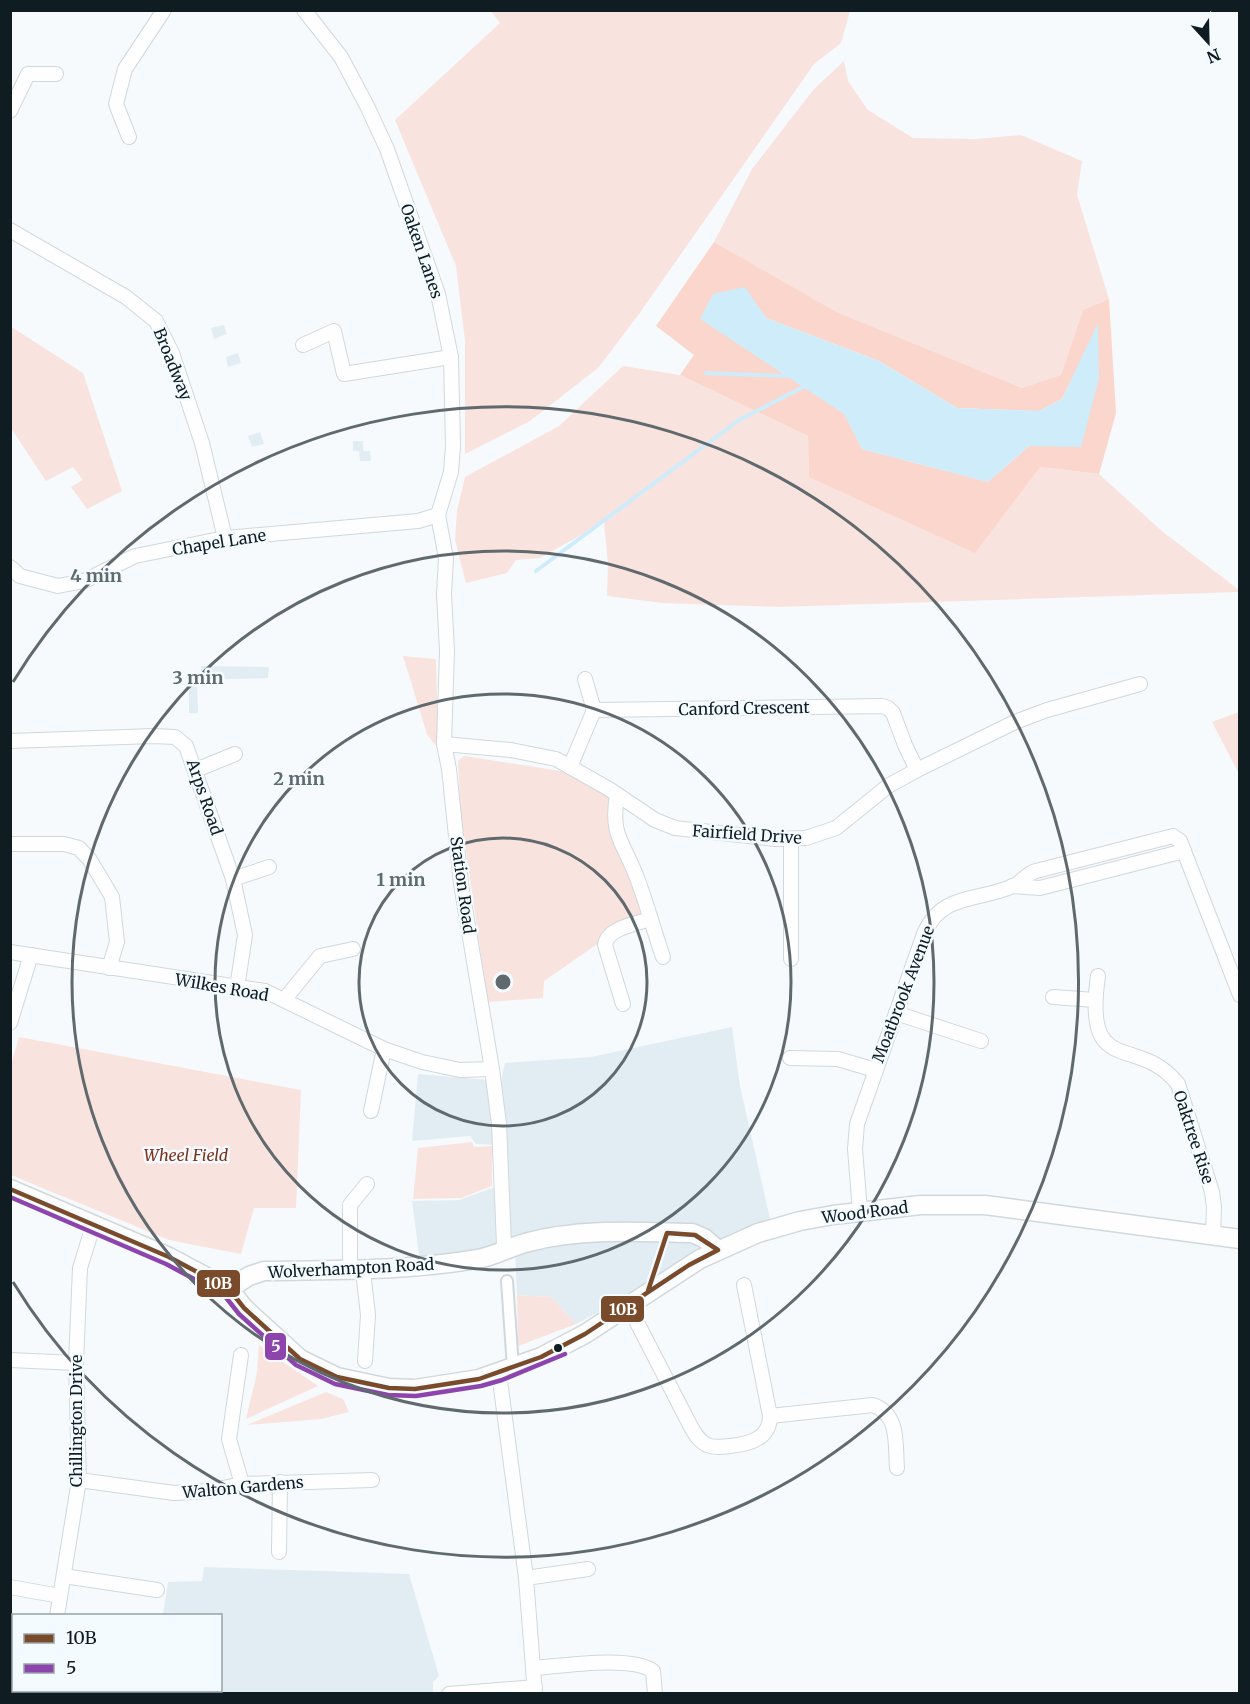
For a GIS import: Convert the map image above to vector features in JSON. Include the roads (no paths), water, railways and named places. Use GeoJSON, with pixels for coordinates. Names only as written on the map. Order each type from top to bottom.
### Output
{"type":"FeatureCollection","features":[{"type":"Feature","properties":{"kind":"street"},"geometry":{"type":"LineString","coordinates":[[129,137],[116,104],[125,69],[164,10]]}},
{"type":"Feature","properties":{"kind":"street","name":"Oaken Lanes"},"geometry":{"type":"LineString","coordinates":[[304,10],[341,57],[387,148],[438,294],[451,357],[453,424],[451,472],[438,515]]}},
{"type":"Feature","properties":{"kind":"street"},"geometry":{"type":"LineString","coordinates":[[10,111],[28,74],[56,74]]}},
{"type":"Feature","properties":{"kind":"street","name":"Broadway"},"geometry":{"type":"LineString","coordinates":[[10,230],[126,297],[156,321],[172,353],[202,443],[225,538]]}},
{"type":"Feature","properties":{"kind":"street"},"geometry":{"type":"LineString","coordinates":[[303,345],[334,331],[344,374],[451,357]]}},
{"type":"Feature","properties":{"kind":"street","name":"Chapel Lane"},"geometry":{"type":"LineString","coordinates":[[10,567],[20,576],[58,586],[84,581],[135,556],[225,538],[418,521],[438,515]]}},
{"type":"Feature","properties":{"kind":"street","name":"Station Road"},"geometry":{"type":"LineString","coordinates":[[438,515],[446,558],[444,594],[447,651],[444,744],[449,770],[461,884],[499,1124],[504,1245],[502,1253]]}},
{"type":"Feature","properties":{"kind":"street"},"geometry":{"type":"LineString","coordinates":[[570,767],[594,710],[585,679]]}},
{"type":"Feature","properties":{"kind":"street","name":"Fairfield Drive"},"geometry":{"type":"LineString","coordinates":[[444,744],[532,753],[556,759],[618,795],[655,820],[675,828],[791,839],[816,837],[836,828],[872,797],[917,770],[1015,722],[1047,710],[1140,684]]}},
{"type":"Feature","properties":{"kind":"street","name":"Canford Crescent"},"geometry":{"type":"LineString","coordinates":[[594,710],[882,706],[893,713],[917,770]]}},
{"type":"Feature","properties":{"kind":"street","name":"Arps Road"},"geometry":{"type":"LineString","coordinates":[[10,741],[153,736],[175,737],[186,746],[233,879],[245,935],[237,988]]}},
{"type":"Feature","properties":{"kind":"street"},"geometry":{"type":"LineString","coordinates":[[195,770],[235,754]]}},
{"type":"Feature","properties":{"kind":"street"},"geometry":{"type":"LineString","coordinates":[[618,795],[614,822],[617,836],[638,879],[663,957]]}},
{"type":"Feature","properties":{"kind":"street","name":"Moatbrook Avenue"},"geometry":{"type":"LineString","coordinates":[[860,1211],[855,1135],[875,1070],[924,934],[935,915],[952,903],[1012,886],[1029,873],[1168,836],[1177,837],[1239,995]]}},
{"type":"Feature","properties":{"kind":"street"},"geometry":{"type":"LineString","coordinates":[[791,839],[791,959]]}},
{"type":"Feature","properties":{"kind":"street"},"geometry":{"type":"LineString","coordinates":[[10,844],[64,844],[80,848],[90,860],[112,897],[117,942],[109,968]]}},
{"type":"Feature","properties":{"kind":"street"},"geometry":{"type":"LineString","coordinates":[[233,879],[269,867]]}},
{"type":"Feature","properties":{"kind":"street"},"geometry":{"type":"LineString","coordinates":[[623,1004],[605,945],[606,940],[614,932],[650,919]]}},
{"type":"Feature","properties":{"kind":"street"},"geometry":{"type":"LineString","coordinates":[[284,1000],[320,956],[353,949]]}},
{"type":"Feature","properties":{"kind":"street","name":"Wilkes Road"},"geometry":{"type":"LineString","coordinates":[[10,952],[265,991],[384,1049],[422,1062],[460,1070],[492,1069]]}},
{"type":"Feature","properties":{"kind":"street"},"geometry":{"type":"LineString","coordinates":[[10,1023],[31,955]]}},
{"type":"Feature","properties":{"kind":"street","name":"Oaktree Rise"},"geometry":{"type":"LineString","coordinates":[[1098,976],[1095,1000],[1096,1023],[1104,1042],[1114,1049],[1167,1071],[1178,1084],[1212,1192],[1213,1235]]}},
{"type":"Feature","properties":{"kind":"street"},"geometry":{"type":"LineString","coordinates":[[1053,997],[1095,1000]]}},
{"type":"Feature","properties":{"kind":"street"},"geometry":{"type":"LineString","coordinates":[[896,1013],[981,1041]]}},
{"type":"Feature","properties":{"kind":"street"},"geometry":{"type":"LineString","coordinates":[[370,1111],[384,1049]]}},
{"type":"Feature","properties":{"kind":"street"},"geometry":{"type":"LineString","coordinates":[[790,1058],[838,1059],[875,1070]]}},
{"type":"Feature","properties":{"kind":"street"},"geometry":{"type":"LineString","coordinates":[[365,1361],[368,1315],[357,1270],[350,1205],[367,1185]]}},
{"type":"Feature","properties":{"kind":"street"},"geometry":{"type":"LineString","coordinates":[[10,1189],[169,1257],[229,1289]]}},
{"type":"Feature","properties":{"kind":"street","name":"Wood Road"},"geometry":{"type":"LineString","coordinates":[[229,1289],[244,1308],[300,1359],[337,1377],[389,1388],[415,1389],[479,1379],[506,1371],[562,1347],[689,1265],[758,1233],[800,1221],[860,1211],[921,1205],[985,1204],[1239,1239]]}},
{"type":"Feature","properties":{"kind":"street","name":"Chillington Drive"},"geometry":{"type":"LineString","coordinates":[[57,1614],[79,1480],[76,1363],[80,1268],[93,1226]]}},
{"type":"Feature","properties":{"kind":"street"},"geometry":{"type":"LineString","coordinates":[[502,1253],[528,1242],[599,1231],[692,1233],[704,1238],[718,1250]]}},
{"type":"Feature","properties":{"kind":"street","name":"Wolverhampton Road"},"geometry":{"type":"LineString","coordinates":[[229,1289],[249,1276],[264,1271],[415,1267],[470,1260],[502,1253]]}},
{"type":"Feature","properties":{"kind":"street"},"geometry":{"type":"LineString","coordinates":[[449,1694],[535,1690],[506,1371],[507,1281]]}},
{"type":"Feature","properties":{"kind":"street"},"geometry":{"type":"LineString","coordinates":[[628,1305],[691,1427],[704,1443],[711,1447],[722,1447],[755,1442],[767,1429],[770,1416],[744,1285]]}},
{"type":"Feature","properties":{"kind":"street"},"geometry":{"type":"LineString","coordinates":[[241,1355],[229,1439],[242,1485]]}},
{"type":"Feature","properties":{"kind":"street"},"geometry":{"type":"LineString","coordinates":[[10,1360],[76,1363]]}},
{"type":"Feature","properties":{"kind":"street"},"geometry":{"type":"LineString","coordinates":[[770,1416],[863,1405],[882,1408],[892,1421],[894,1428],[897,1468]]}},
{"type":"Feature","properties":{"kind":"street","name":"Walton Gardens"},"geometry":{"type":"LineString","coordinates":[[79,1480],[174,1493],[280,1482],[372,1480]]}},
{"type":"Feature","properties":{"kind":"street"},"geometry":{"type":"LineString","coordinates":[[279,1552],[280,1482]]}},
{"type":"Feature","properties":{"kind":"street"},"geometry":{"type":"LineString","coordinates":[[526,1578],[588,1569]]}},
{"type":"Feature","properties":{"kind":"street"},"geometry":{"type":"LineString","coordinates":[[64,1576],[157,1590]]}},
{"type":"Feature","properties":{"kind":"street"},"geometry":{"type":"LineString","coordinates":[[10,1587],[60,1596]]}},
{"type":"Feature","properties":{"kind":"street"},"geometry":{"type":"LineString","coordinates":[[534,1668],[600,1663],[639,1663],[653,1671],[656,1694]]}},
{"type":"Feature","properties":{"kind":"water"},"geometry":{"type":"Polygon","coordinates":[[[745,287],[766,318],[879,361],[957,408],[1039,411],[1062,399],[1098,323],[1099,378],[1081,447],[1029,446],[988,482],[862,449],[844,414],[700,319],[713,294],[745,287]]]}},
{"type":"Feature","properties":{"kind":"waterway"},"geometry":{"type":"LineString","coordinates":[[706,373],[787,376]]}},
{"type":"Feature","properties":{"kind":"waterway"},"geometry":{"type":"LineString","coordinates":[[536,571],[739,420],[803,387]]}},
{"type":"Feature","properties":{"kind":"park label","name":"Wheel Field"},"geometry":{"type":"Point","coordinates":[186,1155]}}]}
